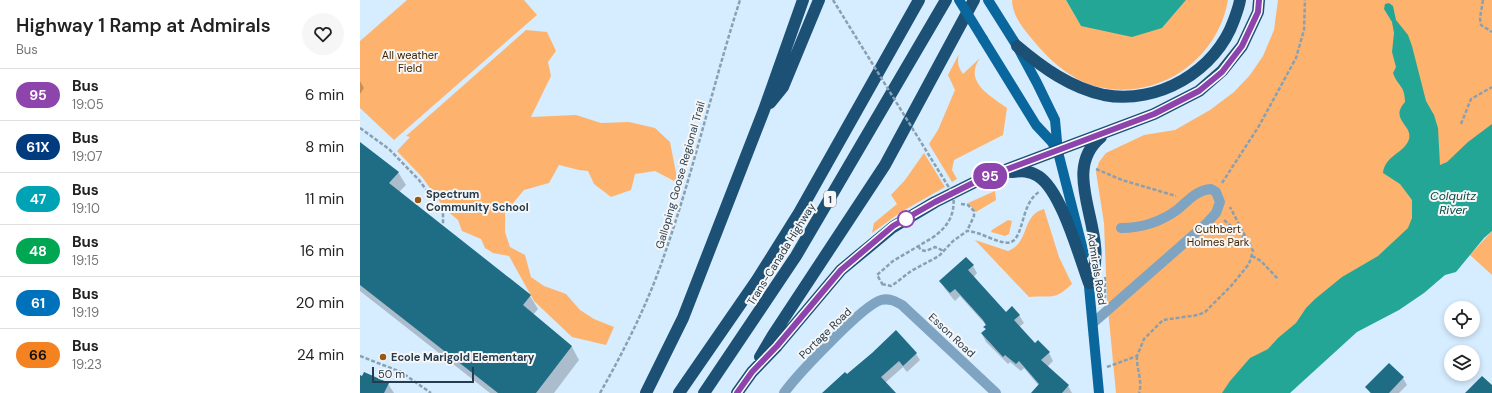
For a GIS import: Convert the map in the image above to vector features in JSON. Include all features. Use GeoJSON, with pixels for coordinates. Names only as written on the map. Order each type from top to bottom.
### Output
{"type":"FeatureCollection","features":[{"type":"Feature","properties":{"kind":"highway"},"geometry":{"type":"LineString","coordinates":[[646,393],[683,318],[764,110],[803,0]]}},
{"type":"Feature","properties":{"kind":"highway"},"geometry":{"type":"LineString","coordinates":[[764,110],[782,88],[819,0]]}},
{"type":"Feature","properties":{"kind":"highway","name":"Trans-Canada Highway"},"geometry":{"type":"LineString","coordinates":[[679,393],[757,280],[799,213],[919,0]]}},
{"type":"Feature","properties":{"kind":"highway","name":"Trans-Canada Highway"},"geometry":{"type":"LineString","coordinates":[[704,393],[796,256],[946,0]]}},
{"type":"Feature","properties":{"kind":"highway"},"geometry":{"type":"LineString","coordinates":[[737,393],[752,372],[773,335],[884,165],[974,0]]}},
{"type":"Feature","properties":{"kind":"highway"},"geometry":{"type":"LineString","coordinates":[[1018,46],[1041,66],[1084,89],[1105,95],[1142,95],[1162,90],[1184,80],[1203,68],[1216,53],[1230,30],[1240,0]]}},
{"type":"Feature","properties":{"kind":"highway"},"geometry":{"type":"LineString","coordinates":[[752,372],[777,346],[841,270],[893,226],[935,202],[981,179],[1058,152],[1154,114],[1199,91],[1222,72],[1242,46],[1258,12],[1259,0]]}},
{"type":"Feature","properties":{"kind":"highway"},"geometry":{"type":"LineString","coordinates":[[1089,283],[1095,272],[1095,243],[1083,172],[1088,151],[1104,134]]}},
{"type":"Feature","properties":{"kind":"highway"},"geometry":{"type":"LineString","coordinates":[[981,179],[1011,172],[1026,171],[1038,176],[1050,187],[1073,238],[1089,283]]}},
{"type":"Feature","properties":{"kind":"main road","name":"Admirals Road"},"geometry":{"type":"LineString","coordinates":[[959,0],[1036,126],[1051,141],[1058,152]]}},
{"type":"Feature","properties":{"kind":"main road","name":"Admirals Road"},"geometry":{"type":"LineString","coordinates":[[988,0],[1018,46],[1055,120],[1058,152],[1080,234],[1089,283],[1099,393]]}},
{"type":"Feature","properties":{"kind":"street"},"geometry":{"type":"LineString","coordinates":[[1093,324],[1216,213],[1220,202],[1216,192],[1211,189],[1199,192],[1178,209],[1150,224],[1138,228],[1121,228]]}},
{"type":"Feature","properties":{"kind":"street","name":"Portage Road"},"geometry":{"type":"LineString","coordinates":[[784,393],[793,381],[854,320],[873,304],[889,299]]}},
{"type":"Feature","properties":{"kind":"street","name":"Esson Road"},"geometry":{"type":"LineString","coordinates":[[889,299],[902,305],[996,393]]}},
{"type":"Feature","properties":{"kind":"path","name":"Galloping Goose Regional Trail"},"geometry":{"type":"LineString","coordinates":[[600,393],[648,298],[665,254],[685,194],[717,74],[740,0]]}},
{"type":"Feature","properties":{"kind":"path"},"geometry":{"type":"LineString","coordinates":[[833,0],[953,194],[953,213],[944,230],[893,261],[877,274],[885,288]]}},
{"type":"Feature","properties":{"kind":"path"},"geometry":{"type":"LineString","coordinates":[[1221,188],[1222,182],[1259,126],[1296,58],[1304,30],[1305,0]]}},
{"type":"Feature","properties":{"kind":"path"},"geometry":{"type":"LineString","coordinates":[[1483,0],[1480,18],[1482,25],[1492,32]]}},
{"type":"Feature","properties":{"kind":"path"},"geometry":{"type":"LineString","coordinates":[[1461,124],[1471,99],[1492,88]]}},
{"type":"Feature","properties":{"kind":"path"},"geometry":{"type":"LineString","coordinates":[[360,128],[389,149],[419,180],[443,213],[443,225]]}},
{"type":"Feature","properties":{"kind":"path"},"geometry":{"type":"LineString","coordinates":[[1092,168],[1122,180],[1188,200]]}},
{"type":"Feature","properties":{"kind":"path"},"geometry":{"type":"LineString","coordinates":[[967,231],[980,233],[1002,242],[1010,243],[1014,241],[1018,234],[1028,201],[1038,193]]}},
{"type":"Feature","properties":{"kind":"path"},"geometry":{"type":"LineString","coordinates":[[882,284],[891,286],[911,272],[939,256],[953,241],[967,231],[974,216],[974,211],[968,205],[961,204]]}},
{"type":"Feature","properties":{"kind":"path"},"geometry":{"type":"LineString","coordinates":[[1139,393],[1141,388],[1136,364],[1137,356],[1144,339],[1163,320],[1198,315],[1205,312],[1231,286],[1249,264],[1253,251],[1230,206]]}},
{"type":"Feature","properties":{"kind":"path"},"geometry":{"type":"LineString","coordinates":[[1216,213],[1250,243]]}},
{"type":"Feature","properties":{"kind":"path"},"geometry":{"type":"LineString","coordinates":[[918,246],[921,250],[926,251],[935,247],[944,251]]}},
{"type":"Feature","properties":{"kind":"path"},"geometry":{"type":"LineString","coordinates":[[1252,256],[1261,261],[1278,279]]}},
{"type":"Feature","properties":{"kind":"path"},"geometry":{"type":"LineString","coordinates":[[360,356],[402,372],[431,393]]}},
{"type":"Feature","properties":{"kind":"path"},"geometry":{"type":"LineString","coordinates":[[1097,370],[1137,356]]}},
{"type":"Feature","properties":{"kind":"green space","name":"All weather Field"},"geometry":{"type":"Polygon","coordinates":[[[407,0],[524,0],[537,15],[394,140],[360,108],[360,41],[407,0]]]}},
{"type":"Feature","properties":{"kind":"green space"},"geometry":{"type":"Polygon","coordinates":[[[1012,0],[1066,0],[1081,26],[1162,28],[1186,0],[1228,0],[1221,23],[1211,43],[1196,60],[1179,73],[1159,83],[1137,89],[1114,89],[1082,82],[1051,60],[1022,26],[1012,6],[1012,0]]]}},
{"type":"Feature","properties":{"kind":"green space","name":"Cuthbert Holmes Park"},"geometry":{"type":"Polygon","coordinates":[[[1278,0],[1492,0],[1492,159],[1233,393],[1116,393],[1107,299],[1104,223],[1096,172],[1099,162],[1106,153],[1144,135],[1175,130],[1210,110],[1234,92],[1250,75],[1263,56],[1274,30],[1278,0]]]}},
{"type":"Feature","properties":{"kind":"green space"},"geometry":{"type":"Polygon","coordinates":[[[526,30],[547,32],[556,51],[548,62],[551,76],[531,117],[576,115],[601,123],[629,122],[655,128],[670,142],[678,183],[655,171],[635,174],[631,190],[611,197],[594,184],[588,171],[559,165],[549,183],[524,190],[505,213],[505,232],[510,247],[525,255],[531,277],[544,286],[566,294],[580,310],[594,319],[614,327],[606,345],[572,337],[534,301],[509,256],[493,253],[485,248],[481,239],[462,231],[458,220],[445,209],[422,177],[397,151],[410,137],[406,136],[526,30]]]}},
{"type":"Feature","properties":{"kind":"green space"},"geometry":{"type":"Polygon","coordinates":[[[959,54],[958,64],[963,74],[980,58],[975,74],[977,81],[981,88],[1007,108],[1003,135],[954,160],[952,170],[957,179],[952,182],[929,144],[938,130],[955,90],[948,75],[959,54]]]}},
{"type":"Feature","properties":{"kind":"green space"},"geometry":{"type":"Polygon","coordinates":[[[924,153],[945,187],[901,212],[872,233],[874,223],[897,204],[891,195],[905,180],[924,153]]]}},
{"type":"Feature","properties":{"kind":"green space"},"geometry":{"type":"Polygon","coordinates":[[[995,191],[996,200],[976,212],[968,203],[995,191]]]}},
{"type":"Feature","properties":{"kind":"green space"},"geometry":{"type":"Polygon","coordinates":[[[1044,209],[1059,257],[1072,284],[1057,295],[1029,297],[975,240],[1008,251],[1020,242],[1032,217],[1037,212],[1044,209]]]}},
{"type":"Feature","properties":{"kind":"green space"},"geometry":{"type":"Polygon","coordinates":[[[1008,220],[1012,221],[1009,234],[1005,236],[991,232],[992,230],[1008,220]]]}},
{"type":"Feature","properties":{"kind":"green space"},"geometry":{"type":"Polygon","coordinates":[[[1492,231],[1492,275],[1470,255],[1492,231]]]}},
{"type":"Feature","properties":{"kind":"water"},"geometry":{"type":"Polygon","coordinates":[[[1066,0],[1186,0],[1162,28],[1132,37],[1081,26],[1066,0]]]}},
{"type":"Feature","properties":{"kind":"water","name":"Colquitz River"},"geometry":{"type":"Polygon","coordinates":[[[1389,3],[1393,6],[1396,20],[1408,35],[1426,101],[1434,115],[1438,128],[1440,165],[1447,162],[1468,142],[1492,124],[1492,231],[1484,238],[1456,272],[1445,275],[1424,293],[1399,310],[1357,332],[1290,393],[1222,393],[1230,381],[1250,358],[1268,349],[1278,338],[1296,323],[1306,308],[1315,299],[1342,277],[1378,256],[1408,228],[1412,218],[1412,200],[1400,184],[1383,173],[1387,162],[1404,148],[1409,139],[1408,130],[1402,122],[1399,113],[1405,102],[1405,96],[1403,89],[1393,73],[1396,67],[1392,52],[1394,33],[1392,22],[1384,9],[1385,4],[1389,3]]]}},
{"type":"Feature","properties":{"kind":"building"},"geometry":{"type":"Polygon","coordinates":[[[360,142],[399,172],[389,183],[531,295],[523,305],[572,346],[536,393],[498,393],[360,285],[360,142]]]}},
{"type":"Feature","properties":{"kind":"building"},"geometry":{"type":"Polygon","coordinates":[[[966,257],[974,265],[968,270],[1006,312],[1012,306],[1020,315],[1014,320],[1035,343],[1038,340],[1050,352],[1041,360],[1069,385],[1062,393],[1031,393],[1039,384],[1019,361],[1016,364],[1005,355],[1003,357],[981,333],[986,329],[983,327],[986,325],[983,320],[955,289],[950,293],[939,281],[966,257]]]}},
{"type":"Feature","properties":{"kind":"building"},"geometry":{"type":"Polygon","coordinates":[[[896,330],[917,353],[903,366],[899,361],[881,377],[896,393],[822,393],[845,372],[847,374],[872,353],[896,330]]]}},
{"type":"Feature","properties":{"kind":"building"},"geometry":{"type":"Polygon","coordinates":[[[1389,363],[1404,377],[1389,393],[1371,393],[1365,387],[1389,363]]]}},
{"type":"Feature","properties":{"kind":"building"},"geometry":{"type":"Polygon","coordinates":[[[364,372],[389,383],[384,393],[360,393],[360,375],[362,376],[364,372]]]}},
{"type":"Feature","properties":{"kind":"building"},"geometry":{"type":"Polygon","coordinates":[[[1482,376],[1492,385],[1492,393],[1465,393],[1477,381],[1480,381],[1482,376]]]}},
{"type":"Feature","properties":{"kind":"bus line","name":"95"},"geometry":{"type":"LineString","coordinates":[[737,393],[752,372],[777,346],[841,270],[893,226],[935,202],[981,179],[1042,156],[1058,152],[1154,114],[1199,91],[1222,72],[1242,46],[1258,12],[1259,0]]}},
{"type":"Feature","properties":{"kind":"place","name":"Spectrum Community School"},"geometry":{"type":"Point","coordinates":[418,200]}},
{"type":"Feature","properties":{"kind":"place","name":"Ecole Marigold Elementary"},"geometry":{"type":"Point","coordinates":[383,357]}}]}
